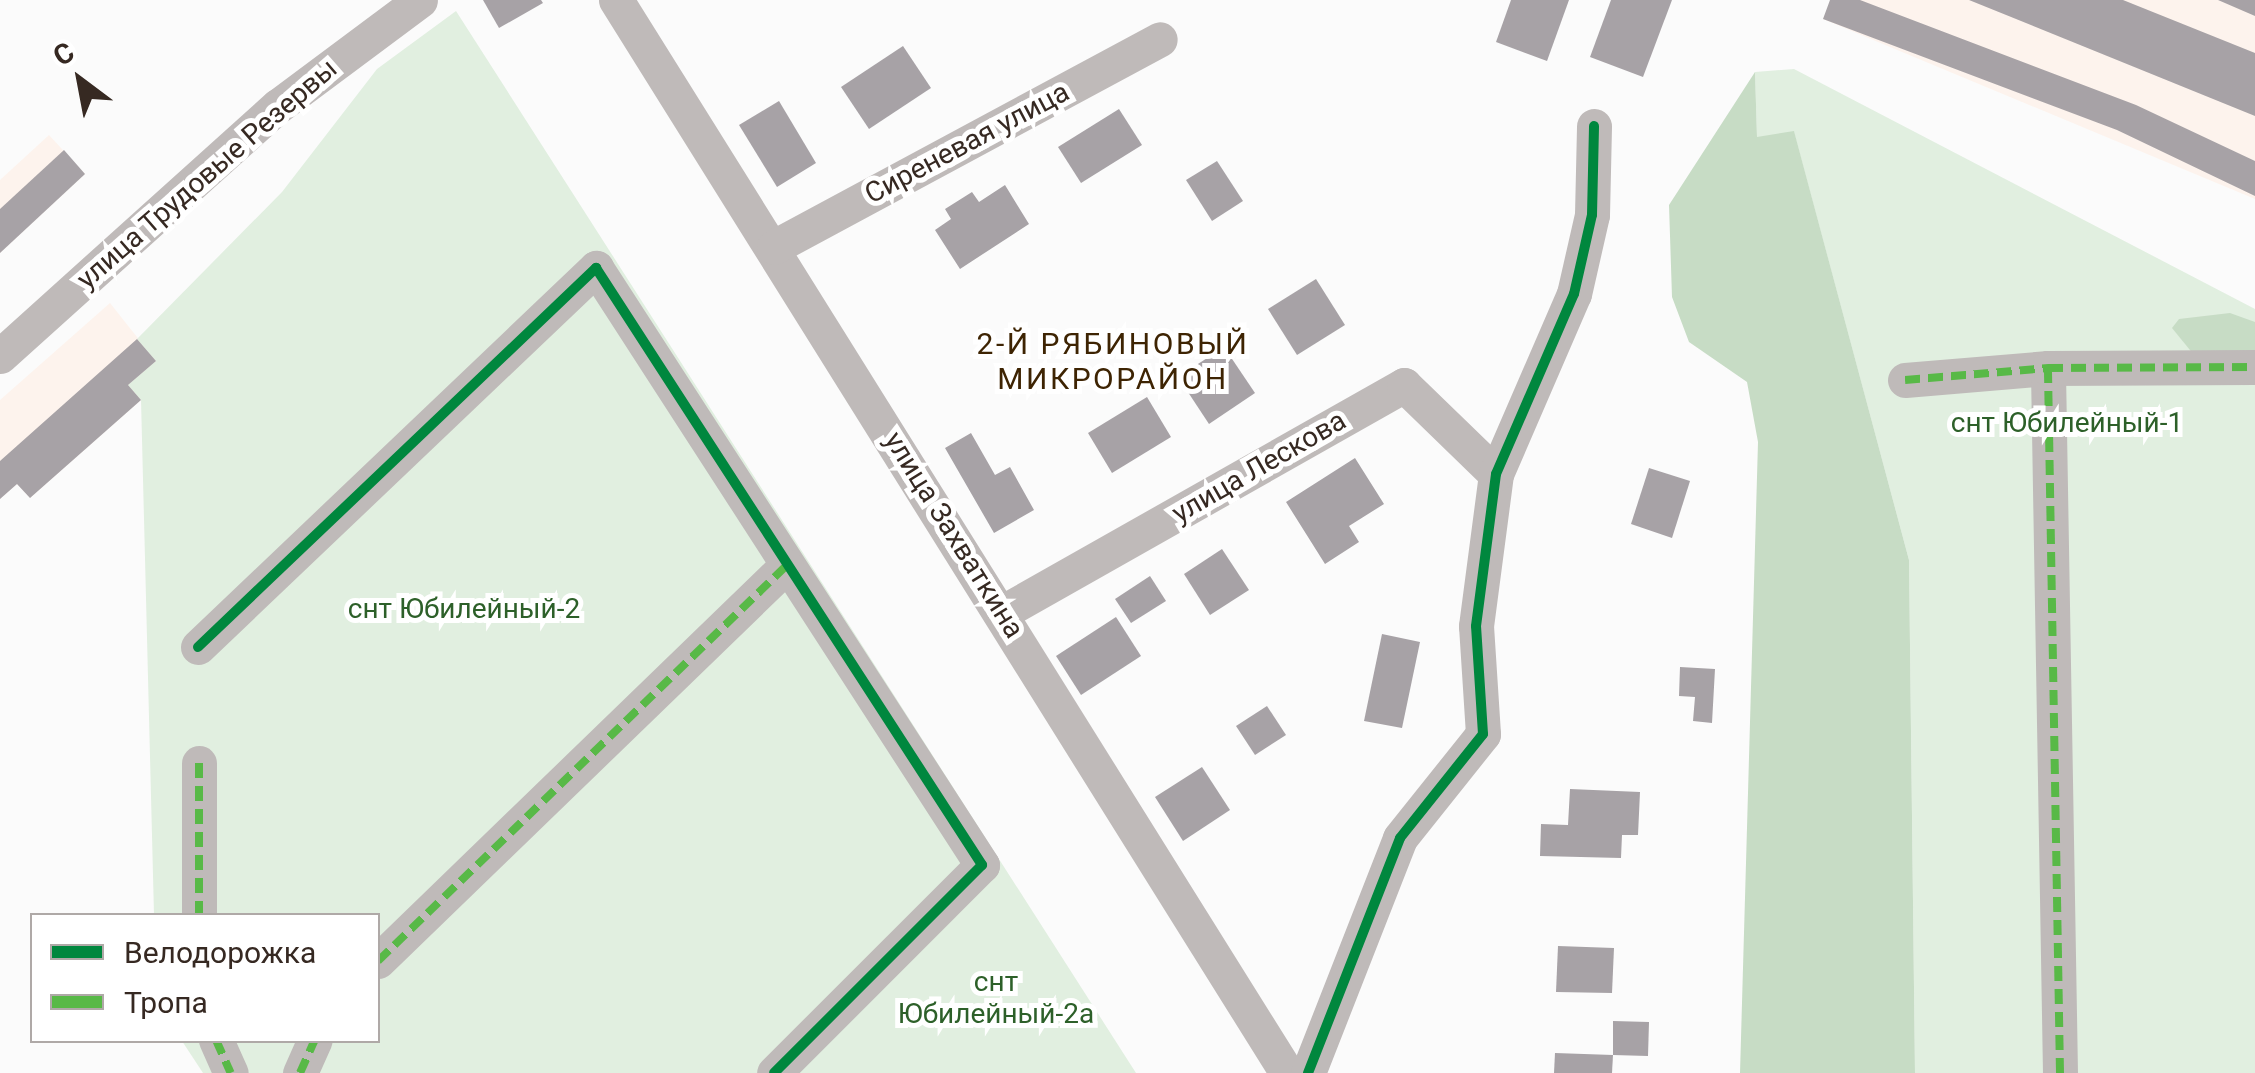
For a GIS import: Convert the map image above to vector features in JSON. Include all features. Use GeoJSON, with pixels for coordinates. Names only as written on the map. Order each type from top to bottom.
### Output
{"type":"FeatureCollection","features":[{"type":"Feature","properties":{"kind":"street","name":"улица Трудовые Резервы"},"geometry":{"type":"LineString","coordinates":[[0,356],[278,106],[420,0]]}},
{"type":"Feature","properties":{"kind":"street","name":"улица Захваткина"},"geometry":{"type":"LineString","coordinates":[[616,0],[1003,612],[1287,1073]]}},
{"type":"Feature","properties":{"kind":"street","name":"Сиреневая улица"},"geometry":{"type":"LineString","coordinates":[[774,247],[1160,39]]}},
{"type":"Feature","properties":{"kind":"street"},"geometry":{"type":"LineString","coordinates":[[1308,1073],[1400,838],[1483,734],[1476,626],[1496,474],[1574,294],[1592,216],[1594,126]]}},
{"type":"Feature","properties":{"kind":"street"},"geometry":{"type":"LineString","coordinates":[[198,646],[596,268],[982,865],[774,1073]]}},
{"type":"Feature","properties":{"kind":"street"},"geometry":{"type":"LineString","coordinates":[[1905,380],[2048,368],[2255,367]]}},
{"type":"Feature","properties":{"kind":"street"},"geometry":{"type":"LineString","coordinates":[[2048,368],[2060,1073]]}},
{"type":"Feature","properties":{"kind":"street","name":"улица Лескова"},"geometry":{"type":"LineString","coordinates":[[1003,612],[1404,385],[1496,474]]}},
{"type":"Feature","properties":{"kind":"street"},"geometry":{"type":"LineString","coordinates":[[380,958],[786,566]]}},
{"type":"Feature","properties":{"kind":"street"},"geometry":{"type":"LineString","coordinates":[[199,762],[199,913]]}},
{"type":"Feature","properties":{"kind":"street"},"geometry":{"type":"LineString","coordinates":[[217,1043],[231,1073]]}},
{"type":"Feature","properties":{"kind":"street"},"geometry":{"type":"LineString","coordinates":[[300,1073],[314,1043]]}},
{"type":"Feature","properties":{"kind":"shaded area"},"geometry":{"type":"Polygon","coordinates":[[[1831,0],[2255,0],[2255,199],[1823,19],[1831,0]]]}},
{"type":"Feature","properties":{"kind":"shaded area"},"geometry":{"type":"Polygon","coordinates":[[[49,135],[85,174],[0,253],[0,180],[49,135]]]}},
{"type":"Feature","properties":{"kind":"shaded area"},"geometry":{"type":"Polygon","coordinates":[[[110,303],[156,361],[141,400],[30,498],[17,484],[0,499],[0,400],[110,303]]]}},
{"type":"Feature","properties":{"kind":"green space","name":"снт Юбилейный-2"},"geometry":{"type":"Polygon","coordinates":[[[456,11],[1136,1073],[203,1073],[183,1043],[380,1043],[380,913],[154,913],[141,400],[128,385],[156,361],[137,339],[282,192],[377,69],[456,11]]]}},
{"type":"Feature","properties":{"kind":"green space","name":"снт Юбилейный-1"},"geometry":{"type":"Polygon","coordinates":[[[1794,69],[2255,309],[2255,1073],[1915,1073],[1909,560],[1794,132],[1757,138],[1755,72],[1794,69]]]}},
{"type":"Feature","properties":{"kind":"green space"},"geometry":{"type":"Polygon","coordinates":[[[1755,72],[1757,137],[1794,131],[1909,560],[1915,1073],[1740,1073],[1758,442],[1747,382],[1689,342],[1672,297],[1669,205],[1755,72]]]}},
{"type":"Feature","properties":{"kind":"green space"},"geometry":{"type":"Polygon","coordinates":[[[2230,313],[2255,322],[2255,361],[2194,355],[2172,328],[2179,319],[2230,313]]]}},
{"type":"Feature","properties":{"kind":"building"},"geometry":{"type":"Polygon","coordinates":[[[483,0],[541,0],[543,3],[499,28],[483,0]]]}},
{"type":"Feature","properties":{"kind":"building"},"geometry":{"type":"Polygon","coordinates":[[[1511,0],[1569,0],[1547,61],[1496,42],[1511,0]]]}},
{"type":"Feature","properties":{"kind":"building"},"geometry":{"type":"Polygon","coordinates":[[[1611,0],[1672,0],[1643,77],[1590,57],[1611,0]]]}},
{"type":"Feature","properties":{"kind":"building"},"geometry":{"type":"Polygon","coordinates":[[[1830,0],[1860,0],[2136,105],[2255,161],[2255,196],[2117,130],[1823,19],[1830,0]]]}},
{"type":"Feature","properties":{"kind":"building"},"geometry":{"type":"Polygon","coordinates":[[[1969,0],[2123,0],[2255,53],[2255,116],[1969,0]]]}},
{"type":"Feature","properties":{"kind":"building"},"geometry":{"type":"Polygon","coordinates":[[[2218,0],[2255,0],[2255,16],[2218,0]]]}},
{"type":"Feature","properties":{"kind":"building"},"geometry":{"type":"Polygon","coordinates":[[[903,46],[931,88],[869,129],[841,87],[903,46]]]}},
{"type":"Feature","properties":{"kind":"building"},"geometry":{"type":"Polygon","coordinates":[[[779,101],[816,163],[777,187],[739,125],[779,101]]]}},
{"type":"Feature","properties":{"kind":"building"},"geometry":{"type":"Polygon","coordinates":[[[1119,109],[1142,145],[1081,183],[1058,147],[1119,109]]]}},
{"type":"Feature","properties":{"kind":"building"},"geometry":{"type":"Polygon","coordinates":[[[64,150],[85,174],[0,253],[0,209],[64,150]]]}},
{"type":"Feature","properties":{"kind":"building"},"geometry":{"type":"Polygon","coordinates":[[[1217,161],[1243,201],[1212,221],[1186,180],[1217,161]]]}},
{"type":"Feature","properties":{"kind":"building"},"geometry":{"type":"Polygon","coordinates":[[[1005,185],[1029,224],[960,269],[935,230],[951,219],[945,209],[972,192],[979,202],[1005,185]]]}},
{"type":"Feature","properties":{"kind":"building"},"geometry":{"type":"Polygon","coordinates":[[[1316,279],[1345,325],[1297,355],[1268,309],[1316,279]]]}},
{"type":"Feature","properties":{"kind":"building"},"geometry":{"type":"Polygon","coordinates":[[[137,339],[156,361],[128,385],[141,400],[30,498],[17,484],[0,499],[0,461],[137,339]]]}},
{"type":"Feature","properties":{"kind":"building"},"geometry":{"type":"Polygon","coordinates":[[[1224,347],[1255,393],[1209,424],[1178,377],[1224,347]]]}},
{"type":"Feature","properties":{"kind":"building"},"geometry":{"type":"Polygon","coordinates":[[[1147,397],[1171,437],[1112,473],[1088,433],[1147,397]]]}},
{"type":"Feature","properties":{"kind":"building"},"geometry":{"type":"Polygon","coordinates":[[[971,433],[995,475],[1010,467],[1034,510],[994,533],[945,448],[971,433]]]}},
{"type":"Feature","properties":{"kind":"building"},"geometry":{"type":"Polygon","coordinates":[[[1355,458],[1384,504],[1349,526],[1359,542],[1325,564],[1286,502],[1355,458]]]}},
{"type":"Feature","properties":{"kind":"building"},"geometry":{"type":"Polygon","coordinates":[[[1649,468],[1690,481],[1672,538],[1631,524],[1649,468]]]}},
{"type":"Feature","properties":{"kind":"building"},"geometry":{"type":"Polygon","coordinates":[[[1222,549],[1249,590],[1210,615],[1184,574],[1222,549]]]}},
{"type":"Feature","properties":{"kind":"building"},"geometry":{"type":"Polygon","coordinates":[[[1150,576],[1166,601],[1131,623],[1115,599],[1150,576]]]}},
{"type":"Feature","properties":{"kind":"building"},"geometry":{"type":"Polygon","coordinates":[[[1116,617],[1141,656],[1081,695],[1056,656],[1116,617]]]}},
{"type":"Feature","properties":{"kind":"building"},"geometry":{"type":"Polygon","coordinates":[[[1382,634],[1420,642],[1402,728],[1364,721],[1382,634]]]}},
{"type":"Feature","properties":{"kind":"building"},"geometry":{"type":"Polygon","coordinates":[[[1680,667],[1715,669],[1712,723],[1693,721],[1695,697],[1679,696],[1680,667]]]}},
{"type":"Feature","properties":{"kind":"building"},"geometry":{"type":"Polygon","coordinates":[[[1267,706],[1286,735],[1255,755],[1236,726],[1267,706]]]}},
{"type":"Feature","properties":{"kind":"building"},"geometry":{"type":"Polygon","coordinates":[[[1202,767],[1230,810],[1183,841],[1155,797],[1202,767]]]}},
{"type":"Feature","properties":{"kind":"building"},"geometry":{"type":"Polygon","coordinates":[[[1570,789],[1640,792],[1638,835],[1622,835],[1621,858],[1540,856],[1541,824],[1568,825],[1570,789]]]}},
{"type":"Feature","properties":{"kind":"building"},"geometry":{"type":"Polygon","coordinates":[[[1558,946],[1614,948],[1612,993],[1556,992],[1558,946]]]}},
{"type":"Feature","properties":{"kind":"building"},"geometry":{"type":"Polygon","coordinates":[[[1613,1021],[1649,1022],[1648,1056],[1613,1055],[1613,1021]]]}},
{"type":"Feature","properties":{"kind":"building"},"geometry":{"type":"Polygon","coordinates":[[[1555,1053],[1613,1055],[1612,1073],[1554,1073],[1555,1053]]]}},
{"type":"Feature","properties":{"kind":"marked path"},"geometry":{"type":"LineString","coordinates":[[2060,1073],[2048,368],[2255,367]]}},
{"type":"Feature","properties":{"kind":"marked path"},"geometry":{"type":"LineString","coordinates":[[1905,380],[2048,368]]}},
{"type":"Feature","properties":{"kind":"marked path"},"geometry":{"type":"LineString","coordinates":[[380,959],[786,566]]}},
{"type":"Feature","properties":{"kind":"marked path"},"geometry":{"type":"LineString","coordinates":[[199,763],[199,913]]}},
{"type":"Feature","properties":{"kind":"marked path"},"geometry":{"type":"LineString","coordinates":[[217,1043],[231,1073]]}},
{"type":"Feature","properties":{"kind":"marked path"},"geometry":{"type":"LineString","coordinates":[[300,1073],[314,1043]]}},
{"type":"Feature","properties":{"kind":"cycle path"},"geometry":{"type":"LineString","coordinates":[[1308,1073],[1400,838],[1483,734],[1476,626],[1496,474],[1574,294],[1592,215],[1594,126]]}},
{"type":"Feature","properties":{"kind":"cycle path"},"geometry":{"type":"LineString","coordinates":[[198,647],[596,268],[982,865],[774,1073]]}},
{"type":"Feature","properties":{"kind":"district","name":"2-Й РЯБИНОВЫЙ МИКРОРАЙОН"},"geometry":{"type":"Point","coordinates":[1113,361]}},
{"type":"Feature","properties":{"kind":"park label","name":"снт Юбилейный-2а"},"geometry":{"type":"Point","coordinates":[996,998]}}]}
